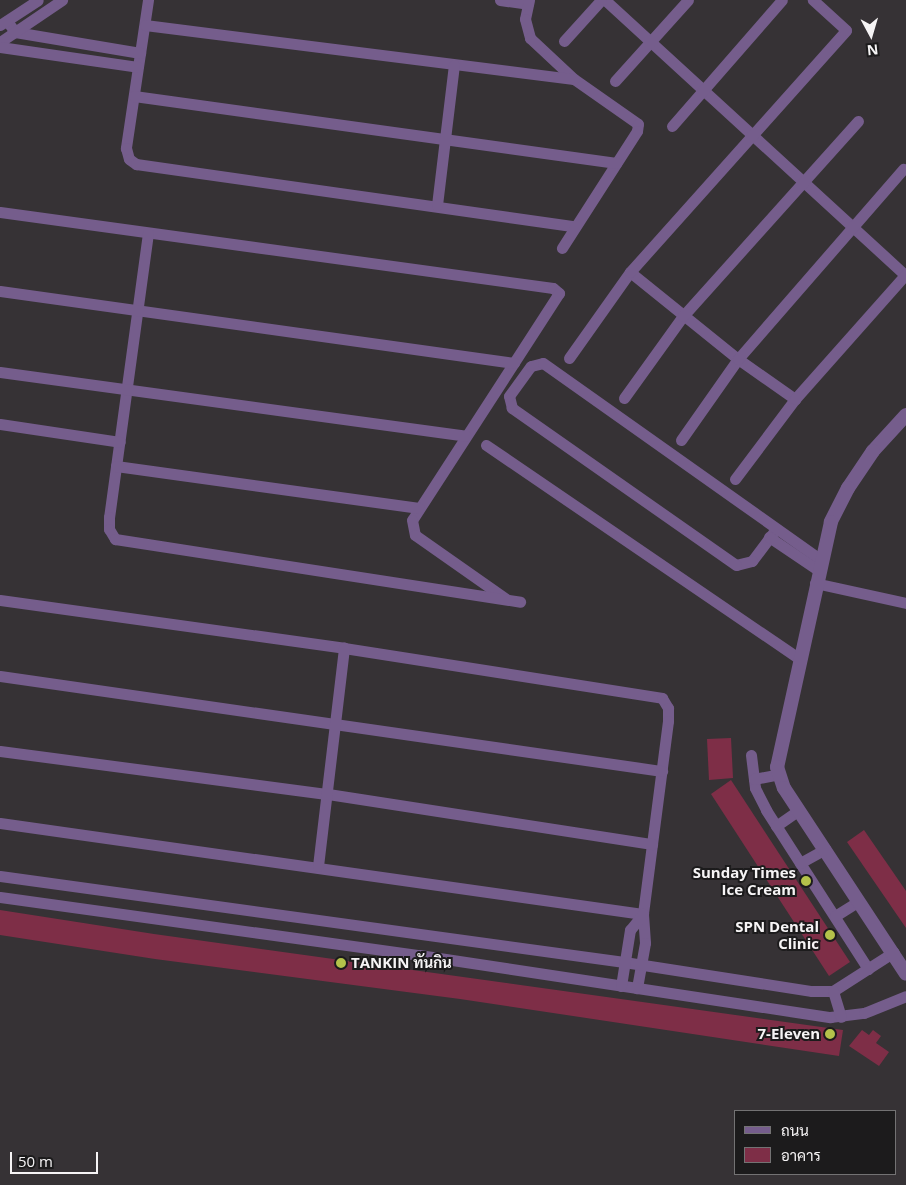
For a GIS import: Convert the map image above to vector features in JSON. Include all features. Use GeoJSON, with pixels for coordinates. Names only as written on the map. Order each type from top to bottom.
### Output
{"type":"FeatureCollection","features":[{"type":"Feature","properties":{"kind":"street"},"geometry":{"type":"LineString","coordinates":[[38,0],[3,23],[15,32],[140,53]]}},
{"type":"Feature","properties":{"kind":"street"},"geometry":{"type":"LineString","coordinates":[[0,42],[62,0]]}},
{"type":"Feature","properties":{"kind":"street"},"geometry":{"type":"LineString","coordinates":[[148,0],[126,148],[129,159],[136,164],[438,205],[574,226]]}},
{"type":"Feature","properties":{"kind":"street"},"geometry":{"type":"LineString","coordinates":[[500,0],[529,2],[525,20],[530,38],[574,79],[636,121],[637,131],[574,226],[562,248]]}},
{"type":"Feature","properties":{"kind":"street"},"geometry":{"type":"LineString","coordinates":[[564,41],[603,0],[906,275],[795,399],[735,479]]}},
{"type":"Feature","properties":{"kind":"street"},"geometry":{"type":"LineString","coordinates":[[615,81],[688,0]]}},
{"type":"Feature","properties":{"kind":"street"},"geometry":{"type":"LineString","coordinates":[[672,126],[782,0]]}},
{"type":"Feature","properties":{"kind":"street"},"geometry":{"type":"LineString","coordinates":[[569,358],[630,272],[846,30],[812,0]]}},
{"type":"Feature","properties":{"kind":"street"},"geometry":{"type":"LineString","coordinates":[[145,25],[574,79]]}},
{"type":"Feature","properties":{"kind":"street"},"geometry":{"type":"LineString","coordinates":[[0,47],[138,67]]}},
{"type":"Feature","properties":{"kind":"street"},"geometry":{"type":"LineString","coordinates":[[438,205],[454,65]]}},
{"type":"Feature","properties":{"kind":"street"},"geometry":{"type":"LineString","coordinates":[[134,96],[616,163]]}},
{"type":"Feature","properties":{"kind":"street"},"geometry":{"type":"LineString","coordinates":[[624,398],[683,316],[858,120]]}},
{"type":"Feature","properties":{"kind":"street"},"geometry":{"type":"LineString","coordinates":[[681,440],[738,359],[852,226],[904,169]]}},
{"type":"Feature","properties":{"kind":"street"},"geometry":{"type":"LineString","coordinates":[[0,212],[553,288],[558,293],[556,300],[412,520],[415,535],[506,599]]}},
{"type":"Feature","properties":{"kind":"street"},"geometry":{"type":"LineString","coordinates":[[148,233],[109,529],[115,538],[520,602]]}},
{"type":"Feature","properties":{"kind":"street"},"geometry":{"type":"LineString","coordinates":[[630,272],[738,359],[795,399]]}},
{"type":"Feature","properties":{"kind":"street"},"geometry":{"type":"LineString","coordinates":[[0,290],[514,363]]}},
{"type":"Feature","properties":{"kind":"street"},"geometry":{"type":"LineString","coordinates":[[773,533],[752,560],[736,565],[512,408],[509,396],[531,366],[543,363],[773,533],[818,571],[906,603]]}},
{"type":"Feature","properties":{"kind":"street"},"geometry":{"type":"LineString","coordinates":[[0,372],[466,436]]}},
{"type":"Feature","properties":{"kind":"street"},"geometry":{"type":"LineString","coordinates":[[906,415],[873,451],[848,488],[830,522],[780,747],[780,774],[784,788],[894,952],[906,974]]}},
{"type":"Feature","properties":{"kind":"street"},"geometry":{"type":"LineString","coordinates":[[2,426],[120,442]]}},
{"type":"Feature","properties":{"kind":"street"},"geometry":{"type":"LineString","coordinates":[[486,445],[800,659]]}},
{"type":"Feature","properties":{"kind":"street"},"geometry":{"type":"LineString","coordinates":[[116,466],[419,508]]}},
{"type":"Feature","properties":{"kind":"street"},"geometry":{"type":"LineString","coordinates":[[0,600],[344,648],[662,698],[668,708],[668,721],[643,914],[645,943],[637,988]]}},
{"type":"Feature","properties":{"kind":"street"},"geometry":{"type":"LineString","coordinates":[[318,866],[344,648]]}},
{"type":"Feature","properties":{"kind":"street"},"geometry":{"type":"LineString","coordinates":[[0,676],[662,771]]}},
{"type":"Feature","properties":{"kind":"street"},"geometry":{"type":"LineString","coordinates":[[0,751],[328,794],[652,844]]}},
{"type":"Feature","properties":{"kind":"street"},"geometry":{"type":"LineString","coordinates":[[750,754],[755,788],[776,826],[868,969]]}},
{"type":"Feature","properties":{"kind":"street"},"geometry":{"type":"LineString","coordinates":[[754,779],[780,774]]}},
{"type":"Feature","properties":{"kind":"street"},"geometry":{"type":"LineString","coordinates":[[776,826],[799,810]]}},
{"type":"Feature","properties":{"kind":"street"},"geometry":{"type":"LineString","coordinates":[[0,823],[318,866],[643,914]]}},
{"type":"Feature","properties":{"kind":"street"},"geometry":{"type":"LineString","coordinates":[[800,863],[824,849]]}},
{"type":"Feature","properties":{"kind":"street"},"geometry":{"type":"LineString","coordinates":[[0,876],[641,964],[812,991],[833,991],[894,952]]}},
{"type":"Feature","properties":{"kind":"street"},"geometry":{"type":"LineString","coordinates":[[0,897],[420,955],[841,1017],[864,1013],[906,996]]}},
{"type":"Feature","properties":{"kind":"street"},"geometry":{"type":"LineString","coordinates":[[834,916],[859,901]]}},
{"type":"Feature","properties":{"kind":"street"},"geometry":{"type":"LineString","coordinates":[[194,924],[197,904]]}},
{"type":"Feature","properties":{"kind":"street"},"geometry":{"type":"LineString","coordinates":[[621,986],[630,930],[643,914]]}},
{"type":"Feature","properties":{"kind":"street"},"geometry":{"type":"LineString","coordinates":[[420,955],[422,935]]}},
{"type":"Feature","properties":{"kind":"street"},"geometry":{"type":"LineString","coordinates":[[833,991],[841,1017]]}},
{"type":"Feature","properties":{"kind":"building"},"geometry":{"type":"Polygon","coordinates":[[[731,738],[733,778],[709,780],[707,739],[731,738]]]}},
{"type":"Feature","properties":{"kind":"building"},"geometry":{"type":"Polygon","coordinates":[[[731,780],[850,962],[829,976],[711,794],[731,780]]]}},
{"type":"Feature","properties":{"kind":"building"},"geometry":{"type":"Polygon","coordinates":[[[864,830],[906,891],[906,928],[847,842],[864,830]]]}},
{"type":"Feature","properties":{"kind":"building"},"geometry":{"type":"Polygon","coordinates":[[[0,910],[154,934],[843,1030],[839,1056],[460,999],[155,959],[0,935],[0,910]]]}},
{"type":"Feature","properties":{"kind":"building"},"geometry":{"type":"Polygon","coordinates":[[[862,1030],[869,1035],[873,1030],[881,1036],[876,1043],[889,1052],[879,1066],[849,1046],[862,1030]]]}},
{"type":"Feature","properties":{"kind":"place","name":"Sunday Times Ice Cream"},"geometry":{"type":"Point","coordinates":[806,881]}},
{"type":"Feature","properties":{"kind":"place","name":"SPN Dental Clinic"},"geometry":{"type":"Point","coordinates":[830,935]}},
{"type":"Feature","properties":{"kind":"place","name":"TANKIN ทันกิน"},"geometry":{"type":"Point","coordinates":[341,963]}},
{"type":"Feature","properties":{"kind":"place","name":"7-Eleven"},"geometry":{"type":"Point","coordinates":[830,1034]}}]}
